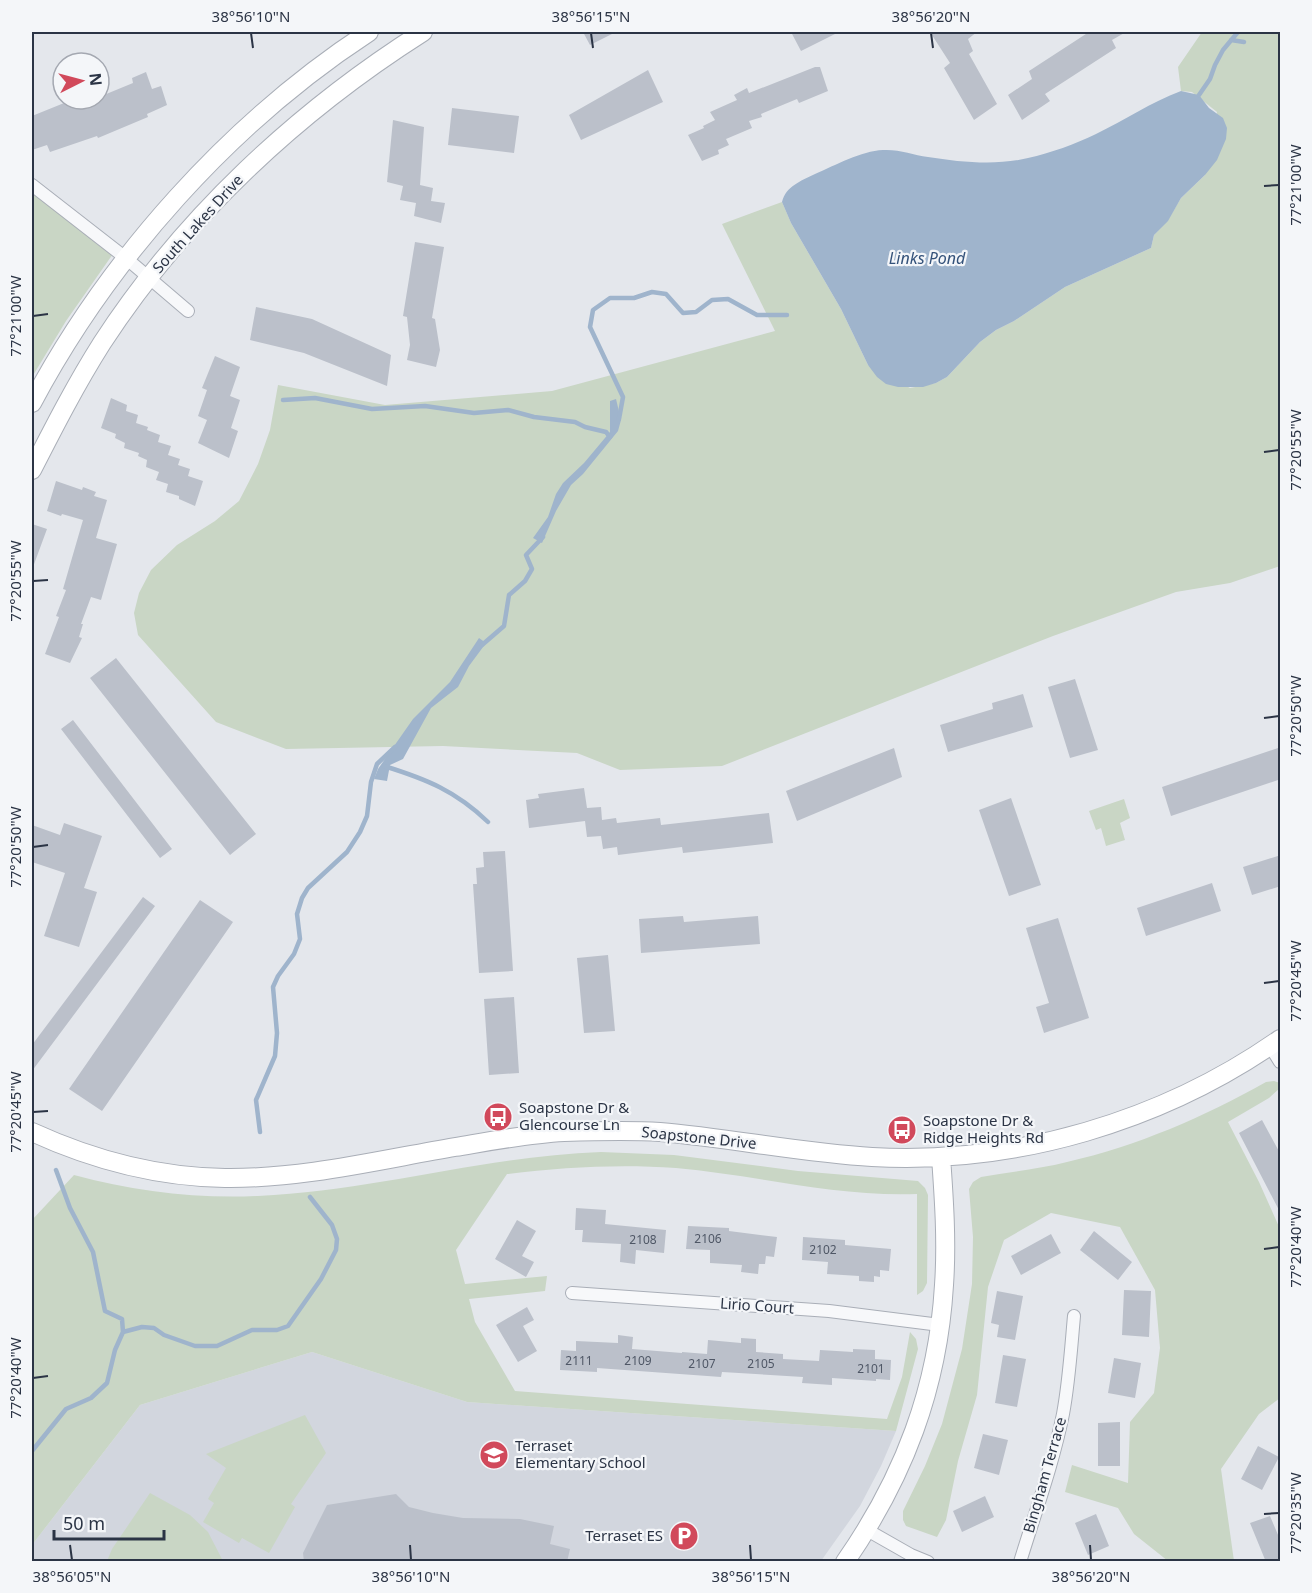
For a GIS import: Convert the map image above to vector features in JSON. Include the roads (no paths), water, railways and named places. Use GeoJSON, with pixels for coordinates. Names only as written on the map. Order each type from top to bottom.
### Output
{"type":"FeatureCollection","features":[{"type":"Feature","properties":{"kind":"street","name":"South Lakes Drive"},"geometry":{"type":"LineString","coordinates":[[32,404],[68,341],[100,293],[168,207],[240,135],[309,74],[369,32]]}},
{"type":"Feature","properties":{"kind":"street","name":"South Lakes Drive"},"geometry":{"type":"LineString","coordinates":[[32,470],[83,374],[112,329],[174,247],[261,155],[338,91],[423,32]]}},
{"type":"Feature","properties":{"kind":"street"},"geometry":{"type":"LineString","coordinates":[[32,185],[127,259],[188,311]]}},
{"type":"Feature","properties":{"kind":"street","name":"Soapstone Drive"},"geometry":{"type":"LineString","coordinates":[[32,1132],[89,1156],[115,1163],[158,1172],[219,1178],[293,1174],[504,1139],[558,1133],[607,1131],[692,1135],[870,1157],[941,1157],[1027,1146],[1087,1131],[1185,1095],[1277,1049]]}},
{"type":"Feature","properties":{"kind":"street"},"geometry":{"type":"LineString","coordinates":[[845,1562],[887,1496],[920,1417],[932,1376],[945,1284],[946,1238],[941,1157]]}},
{"type":"Feature","properties":{"kind":"street","name":"Lirio Court"},"geometry":{"type":"LineString","coordinates":[[572,1293],[829,1311],[940,1325]]}},
{"type":"Feature","properties":{"kind":"street","name":"Bingham Terrace"},"geometry":{"type":"LineString","coordinates":[[1020,1562],[1053,1457],[1063,1412],[1074,1316]]}},
{"type":"Feature","properties":{"kind":"street"},"geometry":{"type":"LineString","coordinates":[[867,1530],[928,1562]]}},
{"type":"Feature","properties":{"kind":"water","name":"Links Pond"},"geometry":{"type":"Polygon","coordinates":[[[1181,91],[1199,95],[1209,108],[1223,118],[1227,128],[1226,139],[1217,160],[1181,198],[1168,221],[1154,235],[1151,248],[1065,287],[1014,321],[996,330],[980,342],[947,377],[936,383],[923,387],[898,387],[886,384],[877,377],[868,365],[841,309],[791,223],[782,202],[791,188],[804,179],[840,163],[875,151],[895,150],[940,159],[978,162],[1003,162],[1037,156],[1088,138],[1159,100],[1181,91]]]}},
{"type":"Feature","properties":{"kind":"water"},"geometry":{"type":"Polygon","coordinates":[[[616,399],[621,420],[618,431],[583,474],[571,485],[542,543],[533,538],[548,517],[556,494],[563,483],[584,463],[610,432],[610,401],[616,399]]]}},
{"type":"Feature","properties":{"kind":"water"},"geometry":{"type":"Polygon","coordinates":[[[479,638],[486,643],[469,666],[458,687],[431,708],[403,759],[390,765],[387,781],[374,779],[378,769],[413,719],[450,682],[479,638]]]}},
{"type":"Feature","properties":{"kind":"waterway"},"geometry":{"type":"LineString","coordinates":[[1199,95],[1210,79],[1223,50],[1238,32]]}},
{"type":"Feature","properties":{"kind":"waterway"},"geometry":{"type":"LineString","coordinates":[[1231,40],[1244,42]]}},
{"type":"Feature","properties":{"kind":"waterway"},"geometry":{"type":"LineString","coordinates":[[619,419],[623,397],[590,327],[593,310],[610,298],[634,298],[652,292],[666,294],[683,313],[696,312],[712,300],[728,299],[757,315],[787,315]]}},
{"type":"Feature","properties":{"kind":"waterway"},"geometry":{"type":"LineString","coordinates":[[283,400],[315,398],[372,409],[425,406],[474,413],[508,410],[534,417],[575,422],[606,432],[610,437]]}},
{"type":"Feature","properties":{"kind":"waterway"},"geometry":{"type":"LineString","coordinates":[[482,645],[504,626],[509,595],[525,581],[532,569],[526,555],[543,537]]}},
{"type":"Feature","properties":{"kind":"waterway"},"geometry":{"type":"LineString","coordinates":[[260,1132],[256,1100],[275,1056],[277,1033],[273,987],[294,954],[300,939],[297,914],[302,898],[308,888],[347,852],[360,832],[367,816],[371,782],[377,764],[395,747]]}},
{"type":"Feature","properties":{"kind":"waterway"},"geometry":{"type":"LineString","coordinates":[[384,766],[440,787],[464,802],[488,822]]}},
{"type":"Feature","properties":{"kind":"waterway"},"geometry":{"type":"LineString","coordinates":[[32,1451],[66,1409],[91,1398],[107,1383],[115,1350],[123,1332],[122,1319],[105,1311],[93,1252],[70,1208],[56,1170]]}},
{"type":"Feature","properties":{"kind":"waterway"},"geometry":{"type":"LineString","coordinates":[[123,1332],[142,1327],[154,1328],[164,1335],[195,1346],[217,1346],[252,1330],[277,1330],[288,1326],[321,1279],[336,1250],[337,1239],[332,1225],[310,1197]]}},
{"type":"Feature","properties":{"kind":"place","name":"Soapstone Dr & Glencourse Ln"},"geometry":{"type":"Point","coordinates":[498,1117]}},
{"type":"Feature","properties":{"kind":"place","name":"Soapstone Dr & Ridge Heights Rd"},"geometry":{"type":"Point","coordinates":[902,1130]}},
{"type":"Feature","properties":{"kind":"place","name":"Terraset Elementary School"},"geometry":{"type":"Point","coordinates":[494,1455]}},
{"type":"Feature","properties":{"kind":"place","name":"Terraset ES"},"geometry":{"type":"Point","coordinates":[684,1536]}}]}
